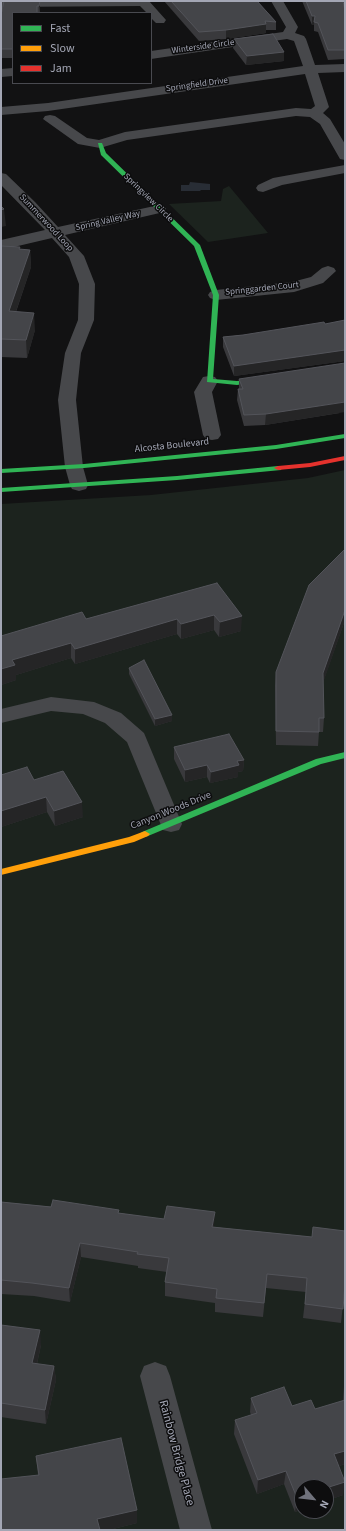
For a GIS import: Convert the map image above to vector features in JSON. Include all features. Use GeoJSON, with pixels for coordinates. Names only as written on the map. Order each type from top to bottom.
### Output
{"type":"FeatureCollection","features":[{"type":"Feature","properties":{"kind":"street"},"geometry":{"type":"LineString","coordinates":[[1,3],[142,1],[160,20]]}},
{"type":"Feature","properties":{"kind":"street"},"geometry":{"type":"LineString","coordinates":[[277,1],[292,27],[288,35],[300,39],[310,69],[322,107],[314,113]]}},
{"type":"Feature","properties":{"kind":"street","name":"Winterside Circle"},"geometry":{"type":"LineString","coordinates":[[152,55],[288,35]]}},
{"type":"Feature","properties":{"kind":"street","name":"Springfield Drive"},"geometry":{"type":"LineString","coordinates":[[1,111],[48,107],[310,69],[345,68]]}},
{"type":"Feature","properties":{"kind":"street"},"geometry":{"type":"LineString","coordinates":[[1,73],[12,72]]}},
{"type":"Feature","properties":{"kind":"street"},"geometry":{"type":"LineString","coordinates":[[112,84],[121,96]]}},
{"type":"Feature","properties":{"kind":"street"},"geometry":{"type":"LineString","coordinates":[[132,84],[140,93]]}},
{"type":"Feature","properties":{"kind":"street"},"geometry":{"type":"LineString","coordinates":[[50,119],[83,141],[100,144],[125,136],[296,112],[314,113],[325,122],[345,156]]}},
{"type":"Feature","properties":{"kind":"street","name":"Springview Circle"},"geometry":{"type":"LineString","coordinates":[[100,144],[103,154],[197,245],[216,295],[209,381]]}},
{"type":"Feature","properties":{"kind":"street"},"geometry":{"type":"LineString","coordinates":[[263,188],[278,181],[345,169]]}},
{"type":"Feature","properties":{"kind":"street","name":"Summerwood Loop"},"geometry":{"type":"LineString","coordinates":[[1,177],[56,233],[76,256],[87,284],[86,320],[73,353],[67,400],[74,467],[79,485]]}},
{"type":"Feature","properties":{"kind":"street","name":"Spring Valley Way"},"geometry":{"type":"LineString","coordinates":[[1,245],[159,209]]}},
{"type":"Feature","properties":{"kind":"street","name":"Springgarden Court"},"geometry":{"type":"LineString","coordinates":[[216,295],[294,287],[317,280],[328,271]]}},
{"type":"Feature","properties":{"kind":"street"},"geometry":{"type":"LineString","coordinates":[[212,435],[203,392],[209,381],[237,383],[282,377]]}},
{"type":"Feature","properties":{"kind":"street","name":"Alcosta Boulevard"},"geometry":{"type":"LineString","coordinates":[[1,471],[74,467],[276,447],[345,436]]}},
{"type":"Feature","properties":{"kind":"street"},"geometry":{"type":"LineString","coordinates":[[1,490],[177,478],[310,465],[345,458]]}},
{"type":"Feature","properties":{"kind":"street"},"geometry":{"type":"LineString","coordinates":[[1,716],[51,704],[86,707],[113,718],[136,738],[171,824]]}},
{"type":"Feature","properties":{"kind":"street","name":"Canyon Woods Drive"},"geometry":{"type":"LineString","coordinates":[[1,872],[131,840],[319,760],[345,755]]}},
{"type":"Feature","properties":{"kind":"street","name":"Rainbow Bridge Place"},"geometry":{"type":"LineString","coordinates":[[155,1376],[196,1530]]}},
{"type":"Feature","properties":{"kind":"shaded area"},"geometry":{"type":"Polygon","coordinates":[[[190,182],[210,184],[210,190],[181,191],[181,185],[189,185],[190,182]]]}},
{"type":"Feature","properties":{"kind":"shaded area"},"geometry":{"type":"Polygon","coordinates":[[[229,186],[268,233],[208,242],[169,204],[221,201],[223,189],[229,186]]]}},
{"type":"Feature","properties":{"kind":"shaded area"},"geometry":{"type":"Polygon","coordinates":[[[345,470],[345,1530],[1,1530],[1,504],[151,495],[308,478],[345,470]]]}},
{"type":"Feature","properties":{"kind":"building"},"geometry":{"type":"Polygon","coordinates":[[[4,1],[40,1],[39,6],[37,6],[37,12],[12,12],[12,49],[1,49],[1,15],[4,1]]]}},
{"type":"Feature","properties":{"kind":"building"},"geometry":{"type":"Polygon","coordinates":[[[171,1],[257,1],[276,22],[265,21],[266,24],[226,30],[199,32],[171,1]]]}},
{"type":"Feature","properties":{"kind":"building"},"geometry":{"type":"Polygon","coordinates":[[[306,1],[343,1],[345,11],[345,50],[328,50],[318,23],[314,22],[315,16],[312,16],[306,1]]]}},
{"type":"Feature","properties":{"kind":"building"},"geometry":{"type":"Polygon","coordinates":[[[273,34],[284,52],[247,56],[234,39],[273,34]]]}},
{"type":"Feature","properties":{"kind":"building"},"geometry":{"type":"Polygon","coordinates":[[[1,246],[20,247],[19,249],[30,250],[9,311],[34,313],[26,340],[1,339],[1,246]]]}},
{"type":"Feature","properties":{"kind":"building"},"geometry":{"type":"Polygon","coordinates":[[[345,320],[345,350],[234,366],[223,337],[324,322],[325,324],[345,320]]]}},
{"type":"Feature","properties":{"kind":"building"},"geometry":{"type":"Polygon","coordinates":[[[345,363],[345,402],[266,414],[244,415],[238,389],[243,389],[239,379],[345,363]]]}},
{"type":"Feature","properties":{"kind":"building"},"geometry":{"type":"Polygon","coordinates":[[[345,549],[345,610],[323,673],[324,718],[319,718],[319,732],[276,731],[276,672],[309,585],[345,549]]]}},
{"type":"Feature","properties":{"kind":"building"},"geometry":{"type":"Polygon","coordinates":[[[217,583],[242,616],[220,622],[214,615],[181,624],[177,619],[75,649],[71,643],[12,660],[15,665],[1,669],[1,636],[82,612],[86,619],[217,583]]]}},
{"type":"Feature","properties":{"kind":"building"},"geometry":{"type":"Polygon","coordinates":[[[144,660],[172,715],[155,719],[129,668],[144,660]]]}},
{"type":"Feature","properties":{"kind":"building"},"geometry":{"type":"Polygon","coordinates":[[[229,734],[244,760],[237,761],[239,765],[211,772],[207,765],[185,770],[174,747],[229,734]]]}},
{"type":"Feature","properties":{"kind":"building"},"geometry":{"type":"Polygon","coordinates":[[[27,767],[34,780],[63,771],[82,802],[54,811],[46,797],[1,811],[1,775],[27,767]]]}},
{"type":"Feature","properties":{"kind":"building"},"geometry":{"type":"Polygon","coordinates":[[[53,1200],[119,1210],[118,1213],[164,1219],[167,1206],[215,1212],[212,1227],[312,1237],[313,1227],[345,1231],[345,1284],[343,1309],[305,1304],[307,1278],[267,1274],[264,1303],[216,1298],[217,1289],[165,1282],[169,1258],[137,1254],[138,1252],[80,1243],[69,1288],[1,1280],[1,1202],[51,1207],[53,1200]]]}},
{"type":"Feature","properties":{"kind":"building"},"geometry":{"type":"Polygon","coordinates":[[[1,1325],[40,1330],[32,1363],[54,1366],[45,1410],[1,1403],[1,1325]]]}},
{"type":"Feature","properties":{"kind":"building"},"geometry":{"type":"Polygon","coordinates":[[[284,1387],[292,1406],[311,1400],[315,1409],[345,1400],[345,1451],[334,1454],[345,1482],[334,1485],[334,1479],[294,1479],[294,1491],[286,1471],[258,1480],[235,1420],[257,1413],[251,1398],[284,1387]]]}},
{"type":"Feature","properties":{"kind":"building"},"geometry":{"type":"Polygon","coordinates":[[[121,1438],[137,1510],[97,1519],[100,1530],[1,1530],[1,1479],[39,1475],[36,1456],[121,1438]]]}},
{"type":"Feature","properties":{"kind":"traffic: fast"},"geometry":{"type":"LineString","coordinates":[[100,144],[103,154],[197,245],[216,295],[209,381],[237,383],[269,379]]}},
{"type":"Feature","properties":{"kind":"traffic: fast"},"geometry":{"type":"LineString","coordinates":[[1,471],[84,466],[276,447],[345,436]]}},
{"type":"Feature","properties":{"kind":"traffic: fast"},"geometry":{"type":"LineString","coordinates":[[1,490],[177,478],[278,468]]}},
{"type":"Feature","properties":{"kind":"traffic: fast"},"geometry":{"type":"LineString","coordinates":[[145,834],[319,761],[345,755]]}},
{"type":"Feature","properties":{"kind":"traffic: slow"},"geometry":{"type":"LineString","coordinates":[[1,872],[131,840],[145,834]]}},
{"type":"Feature","properties":{"kind":"traffic: jam"},"geometry":{"type":"LineString","coordinates":[[278,468],[310,465],[345,458]]}}]}
